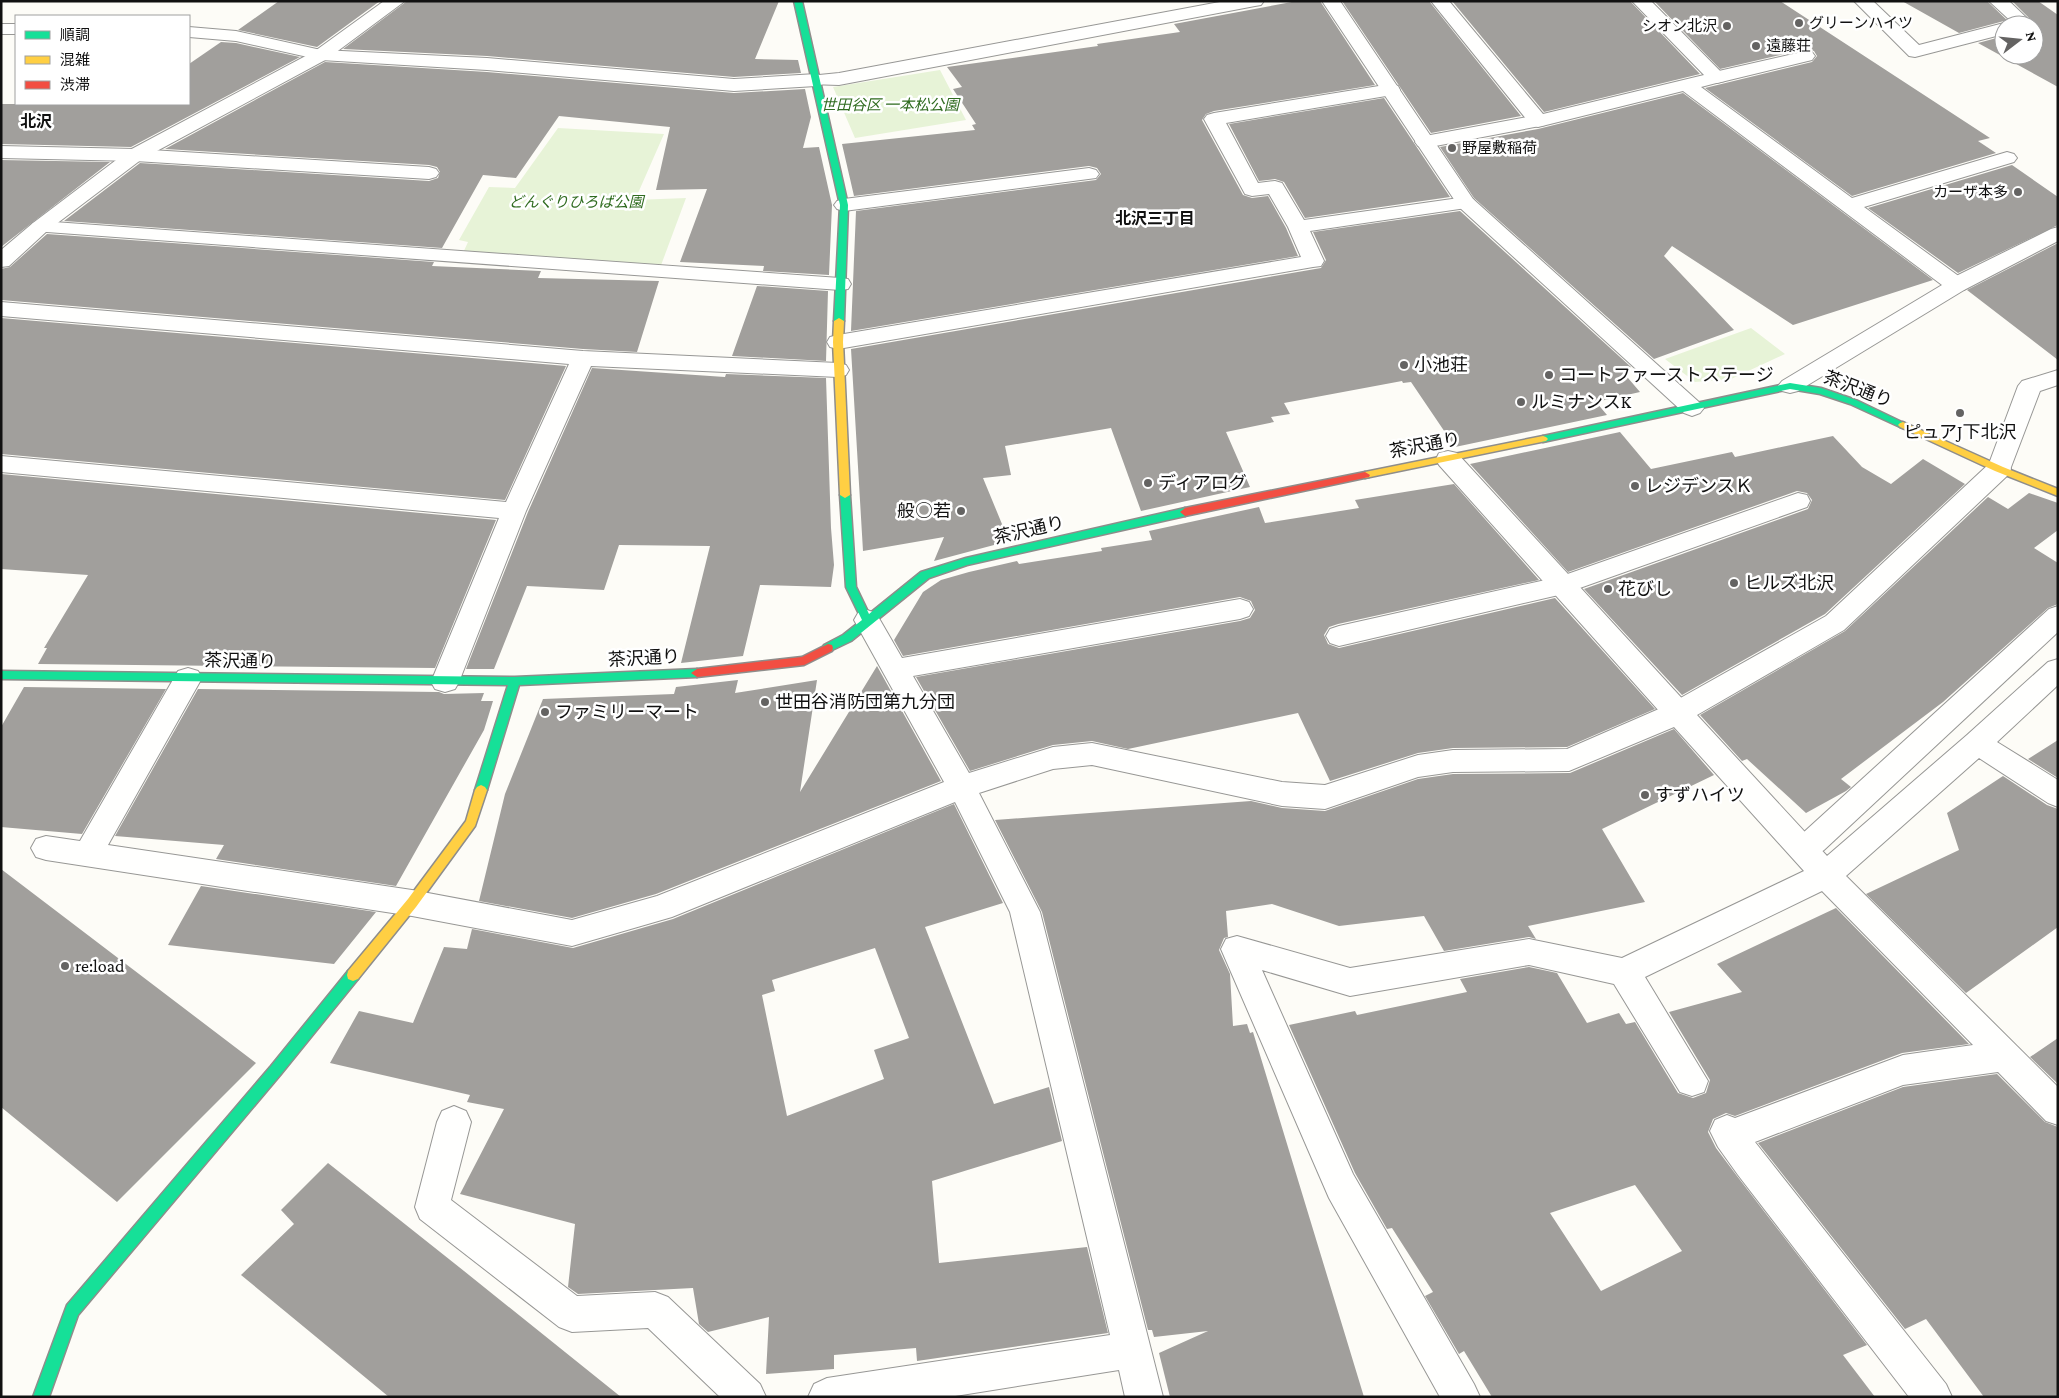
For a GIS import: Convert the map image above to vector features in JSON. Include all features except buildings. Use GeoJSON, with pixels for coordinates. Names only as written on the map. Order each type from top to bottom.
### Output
{"type":"FeatureCollection","features":[{"type":"Feature","properties":{"kind":"street"},"geometry":{"type":"LineString","coordinates":[[1,260],[40,227],[135,155],[321,55],[396,1]]}},
{"type":"Feature","properties":{"kind":"street"},"geometry":{"type":"LineString","coordinates":[[798,1],[844,205],[838,370],[850,587],[962,787],[1025,912],[1144,1397]]}},
{"type":"Feature","properties":{"kind":"street"},"geometry":{"type":"LineString","coordinates":[[190,32],[236,36],[321,55],[487,64],[734,85],[840,78],[1255,1]]}},
{"type":"Feature","properties":{"kind":"street"},"geometry":{"type":"LineString","coordinates":[[1331,1],[1466,203],[1692,408]]}},
{"type":"Feature","properties":{"kind":"street"},"geometry":{"type":"LineString","coordinates":[[1440,1],[1538,121]]}},
{"type":"Feature","properties":{"kind":"street"},"geometry":{"type":"LineString","coordinates":[[1641,1],[1717,77]]}},
{"type":"Feature","properties":{"kind":"street"},"geometry":{"type":"LineString","coordinates":[[1863,1],[1915,52],[1994,31]]}},
{"type":"Feature","properties":{"kind":"street"},"geometry":{"type":"LineString","coordinates":[[1998,1],[2014,15]]}},
{"type":"Feature","properties":{"kind":"street"},"geometry":{"type":"LineString","coordinates":[[1,30],[15,29]]}},
{"type":"Feature","properties":{"kind":"street"},"geometry":{"type":"LineString","coordinates":[[1425,142],[1538,121],[1806,56]]}},
{"type":"Feature","properties":{"kind":"street"},"geometry":{"type":"LineString","coordinates":[[1688,86],[1956,285]]}},
{"type":"Feature","properties":{"kind":"street"},"geometry":{"type":"LineString","coordinates":[[838,342],[1313,261],[1298,227],[1274,187],[1252,190],[1214,119],[1391,90]]}},
{"type":"Feature","properties":{"kind":"street"},"geometry":{"type":"LineString","coordinates":[[1,152],[135,155],[429,173]]}},
{"type":"Feature","properties":{"kind":"street"},"geometry":{"type":"LineString","coordinates":[[1850,206],[2007,158]]}},
{"type":"Feature","properties":{"kind":"street"},"geometry":{"type":"LineString","coordinates":[[844,205],[1089,174]]}},
{"type":"Feature","properties":{"kind":"street"},"geometry":{"type":"LineString","coordinates":[[1298,227],[1466,203]]}},
{"type":"Feature","properties":{"kind":"street"},"geometry":{"type":"LineString","coordinates":[[40,227],[840,284]]}},
{"type":"Feature","properties":{"kind":"street"},"geometry":{"type":"LineString","coordinates":[[1790,386],[1956,285],[2058,233]]}},
{"type":"Feature","properties":{"kind":"street"},"geometry":{"type":"LineString","coordinates":[[1,310],[583,358],[838,370]]}},
{"type":"Feature","properties":{"kind":"street"},"geometry":{"type":"LineString","coordinates":[[445,682],[514,511],[583,358]]}},
{"type":"Feature","properties":{"kind":"street"},"geometry":{"type":"LineString","coordinates":[[46,848],[412,903],[572,933],[661,908],[962,787],[1054,758],[1092,754],[1282,794],[1325,798],[1418,766],[1453,761],[1568,760],[1678,712],[1835,623],[1999,469],[2030,386],[2058,377]]}},
{"type":"Feature","properties":{"kind":"street","name":"茶沢通り"},"geometry":{"type":"LineString","coordinates":[[1,675],[515,682],[682,675],[804,661],[847,638],[925,575],[966,562],[1214,506],[1448,459],[1790,386],[1821,391],[1853,402],[1999,469],[2058,493]]}},
{"type":"Feature","properties":{"kind":"street"},"geometry":{"type":"LineString","coordinates":[[1448,459],[1826,875],[2058,1110]]}},
{"type":"Feature","properties":{"kind":"street"},"geometry":{"type":"LineString","coordinates":[[1,464],[514,511]]}},
{"type":"Feature","properties":{"kind":"street"},"geometry":{"type":"LineString","coordinates":[[1339,636],[1563,585],[1798,502]]}},
{"type":"Feature","properties":{"kind":"street"},"geometry":{"type":"LineString","coordinates":[[896,669],[1240,609]]}},
{"type":"Feature","properties":{"kind":"street"},"geometry":{"type":"LineString","coordinates":[[1803,849],[1814,841],[2058,616]]}},
{"type":"Feature","properties":{"kind":"street"},"geometry":{"type":"LineString","coordinates":[[1461,1397],[1341,1186],[1237,949],[1350,982],[1529,952],[1624,972],[1826,875],[1977,744],[2058,668]]}},
{"type":"Feature","properties":{"kind":"street"},"geometry":{"type":"LineString","coordinates":[[88,854],[188,678]]}},
{"type":"Feature","properties":{"kind":"street"},"geometry":{"type":"LineString","coordinates":[[41,1397],[72,1310],[270,1077],[412,903],[471,823],[515,682]]}},
{"type":"Feature","properties":{"kind":"street"},"geometry":{"type":"LineString","coordinates":[[1977,744],[2058,795]]}},
{"type":"Feature","properties":{"kind":"street"},"geometry":{"type":"LineString","coordinates":[[1624,972],[1692,1081]]}},
{"type":"Feature","properties":{"kind":"street"},"geometry":{"type":"LineString","coordinates":[[1933,1397],[1750,1164],[1729,1133],[1903,1070],[2004,1056]]}},
{"type":"Feature","properties":{"kind":"street"},"geometry":{"type":"LineString","coordinates":[[454,1122],[432,1207],[572,1314],[655,1310],[747,1397]]}},
{"type":"Feature","properties":{"kind":"street"},"geometry":{"type":"LineString","coordinates":[[827,1397],[1132,1350]]}},
{"type":"Feature","properties":{"kind":"green space","name":"世田谷区 一本松公園"},"geometry":{"type":"Polygon","coordinates":[[[940,70],[966,120],[855,138],[833,87],[940,70]]]}},
{"type":"Feature","properties":{"kind":"green space","name":"どんぐりひろば公園"},"geometry":{"type":"Polygon","coordinates":[[[558,128],[664,134],[635,200],[686,198],[660,268],[463,253],[468,242],[459,240],[489,187],[515,188],[558,128]]]}},
{"type":"Feature","properties":{"kind":"green space"},"geometry":{"type":"Polygon","coordinates":[[[1751,328],[1785,354],[1731,379],[1695,382],[1665,359],[1751,328]]]}},
{"type":"Feature","properties":{"kind":"traffic: fast"},"geometry":{"type":"LineString","coordinates":[[798,1],[844,205],[839,321]]}},
{"type":"Feature","properties":{"kind":"traffic: fast"},"geometry":{"type":"LineString","coordinates":[[1543,439],[1790,386],[1821,391],[1853,402],[1903,425]]}},
{"type":"Feature","properties":{"kind":"traffic: fast"},"geometry":{"type":"LineString","coordinates":[[845,495],[851,587],[867,620]]}},
{"type":"Feature","properties":{"kind":"traffic: fast"},"geometry":{"type":"LineString","coordinates":[[828,648],[847,638],[925,575],[966,562],[1185,512]]}},
{"type":"Feature","properties":{"kind":"traffic: fast"},"geometry":{"type":"LineString","coordinates":[[1,675],[515,681],[697,673]]}},
{"type":"Feature","properties":{"kind":"traffic: fast"},"geometry":{"type":"LineString","coordinates":[[481,790],[515,681]]}},
{"type":"Feature","properties":{"kind":"traffic: fast"},"geometry":{"type":"LineString","coordinates":[[41,1397],[72,1310],[276,1070],[353,975]]}},
{"type":"Feature","properties":{"kind":"traffic: slow"},"geometry":{"type":"LineString","coordinates":[[839,321],[838,342],[845,495]]}},
{"type":"Feature","properties":{"kind":"traffic: slow"},"geometry":{"type":"LineString","coordinates":[[1903,425],[1999,469],[2058,493]]}},
{"type":"Feature","properties":{"kind":"traffic: slow"},"geometry":{"type":"LineString","coordinates":[[1365,475],[1543,439]]}},
{"type":"Feature","properties":{"kind":"traffic: slow"},"geometry":{"type":"LineString","coordinates":[[353,975],[412,903],[471,823],[481,790]]}},
{"type":"Feature","properties":{"kind":"traffic: jam"},"geometry":{"type":"LineString","coordinates":[[1185,512],[1365,475]]}},
{"type":"Feature","properties":{"kind":"traffic: jam"},"geometry":{"type":"LineString","coordinates":[[697,673],[804,661],[828,648]]}},
{"type":"Feature","properties":{"kind":"place","name":"グリーンハイツ"},"geometry":{"type":"Point","coordinates":[1799,23]}},
{"type":"Feature","properties":{"kind":"place","name":"シオン北沢"},"geometry":{"type":"Point","coordinates":[1727,26]}},
{"type":"Feature","properties":{"kind":"place","name":"遠藤荘"},"geometry":{"type":"Point","coordinates":[1756,46]}},
{"type":"Feature","properties":{"kind":"place","name":"野屋敷稲荷"},"geometry":{"type":"Point","coordinates":[1452,148]}},
{"type":"Feature","properties":{"kind":"place","name":"カーザ本多"},"geometry":{"type":"Point","coordinates":[2018,192]}},
{"type":"Feature","properties":{"kind":"place","name":"小池荘"},"geometry":{"type":"Point","coordinates":[1404,365]}},
{"type":"Feature","properties":{"kind":"place","name":"コートファーストステージ"},"geometry":{"type":"Point","coordinates":[1549,375]}},
{"type":"Feature","properties":{"kind":"place","name":"ルミナンスK"},"geometry":{"type":"Point","coordinates":[1521,402]}},
{"type":"Feature","properties":{"kind":"place","name":"ピュアJ下北沢"},"geometry":{"type":"Point","coordinates":[1960,413]}},
{"type":"Feature","properties":{"kind":"place","name":"ディアログ"},"geometry":{"type":"Point","coordinates":[1148,483]}},
{"type":"Feature","properties":{"kind":"place","name":"レジデンスＫ"},"geometry":{"type":"Point","coordinates":[1635,486]}},
{"type":"Feature","properties":{"kind":"place","name":"般○若"},"geometry":{"type":"Point","coordinates":[961,511]}},
{"type":"Feature","properties":{"kind":"place","name":"ヒルズ北沢"},"geometry":{"type":"Point","coordinates":[1734,583]}},
{"type":"Feature","properties":{"kind":"place","name":"花びし"},"geometry":{"type":"Point","coordinates":[1608,589]}},
{"type":"Feature","properties":{"kind":"place","name":"世田谷消防団第九分団"},"geometry":{"type":"Point","coordinates":[765,702]}},
{"type":"Feature","properties":{"kind":"place","name":"ファミリーマート"},"geometry":{"type":"Point","coordinates":[545,712]}},
{"type":"Feature","properties":{"kind":"place","name":"すずハイツ"},"geometry":{"type":"Point","coordinates":[1645,795]}},
{"type":"Feature","properties":{"kind":"place","name":"re:load"},"geometry":{"type":"Point","coordinates":[65,966]}},
{"type":"Feature","properties":{"kind":"district","name":"北沢"},"geometry":{"type":"Point","coordinates":[36,121]}},
{"type":"Feature","properties":{"kind":"district","name":"北沢三丁目"},"geometry":{"type":"Point","coordinates":[1155,218]}}]}
